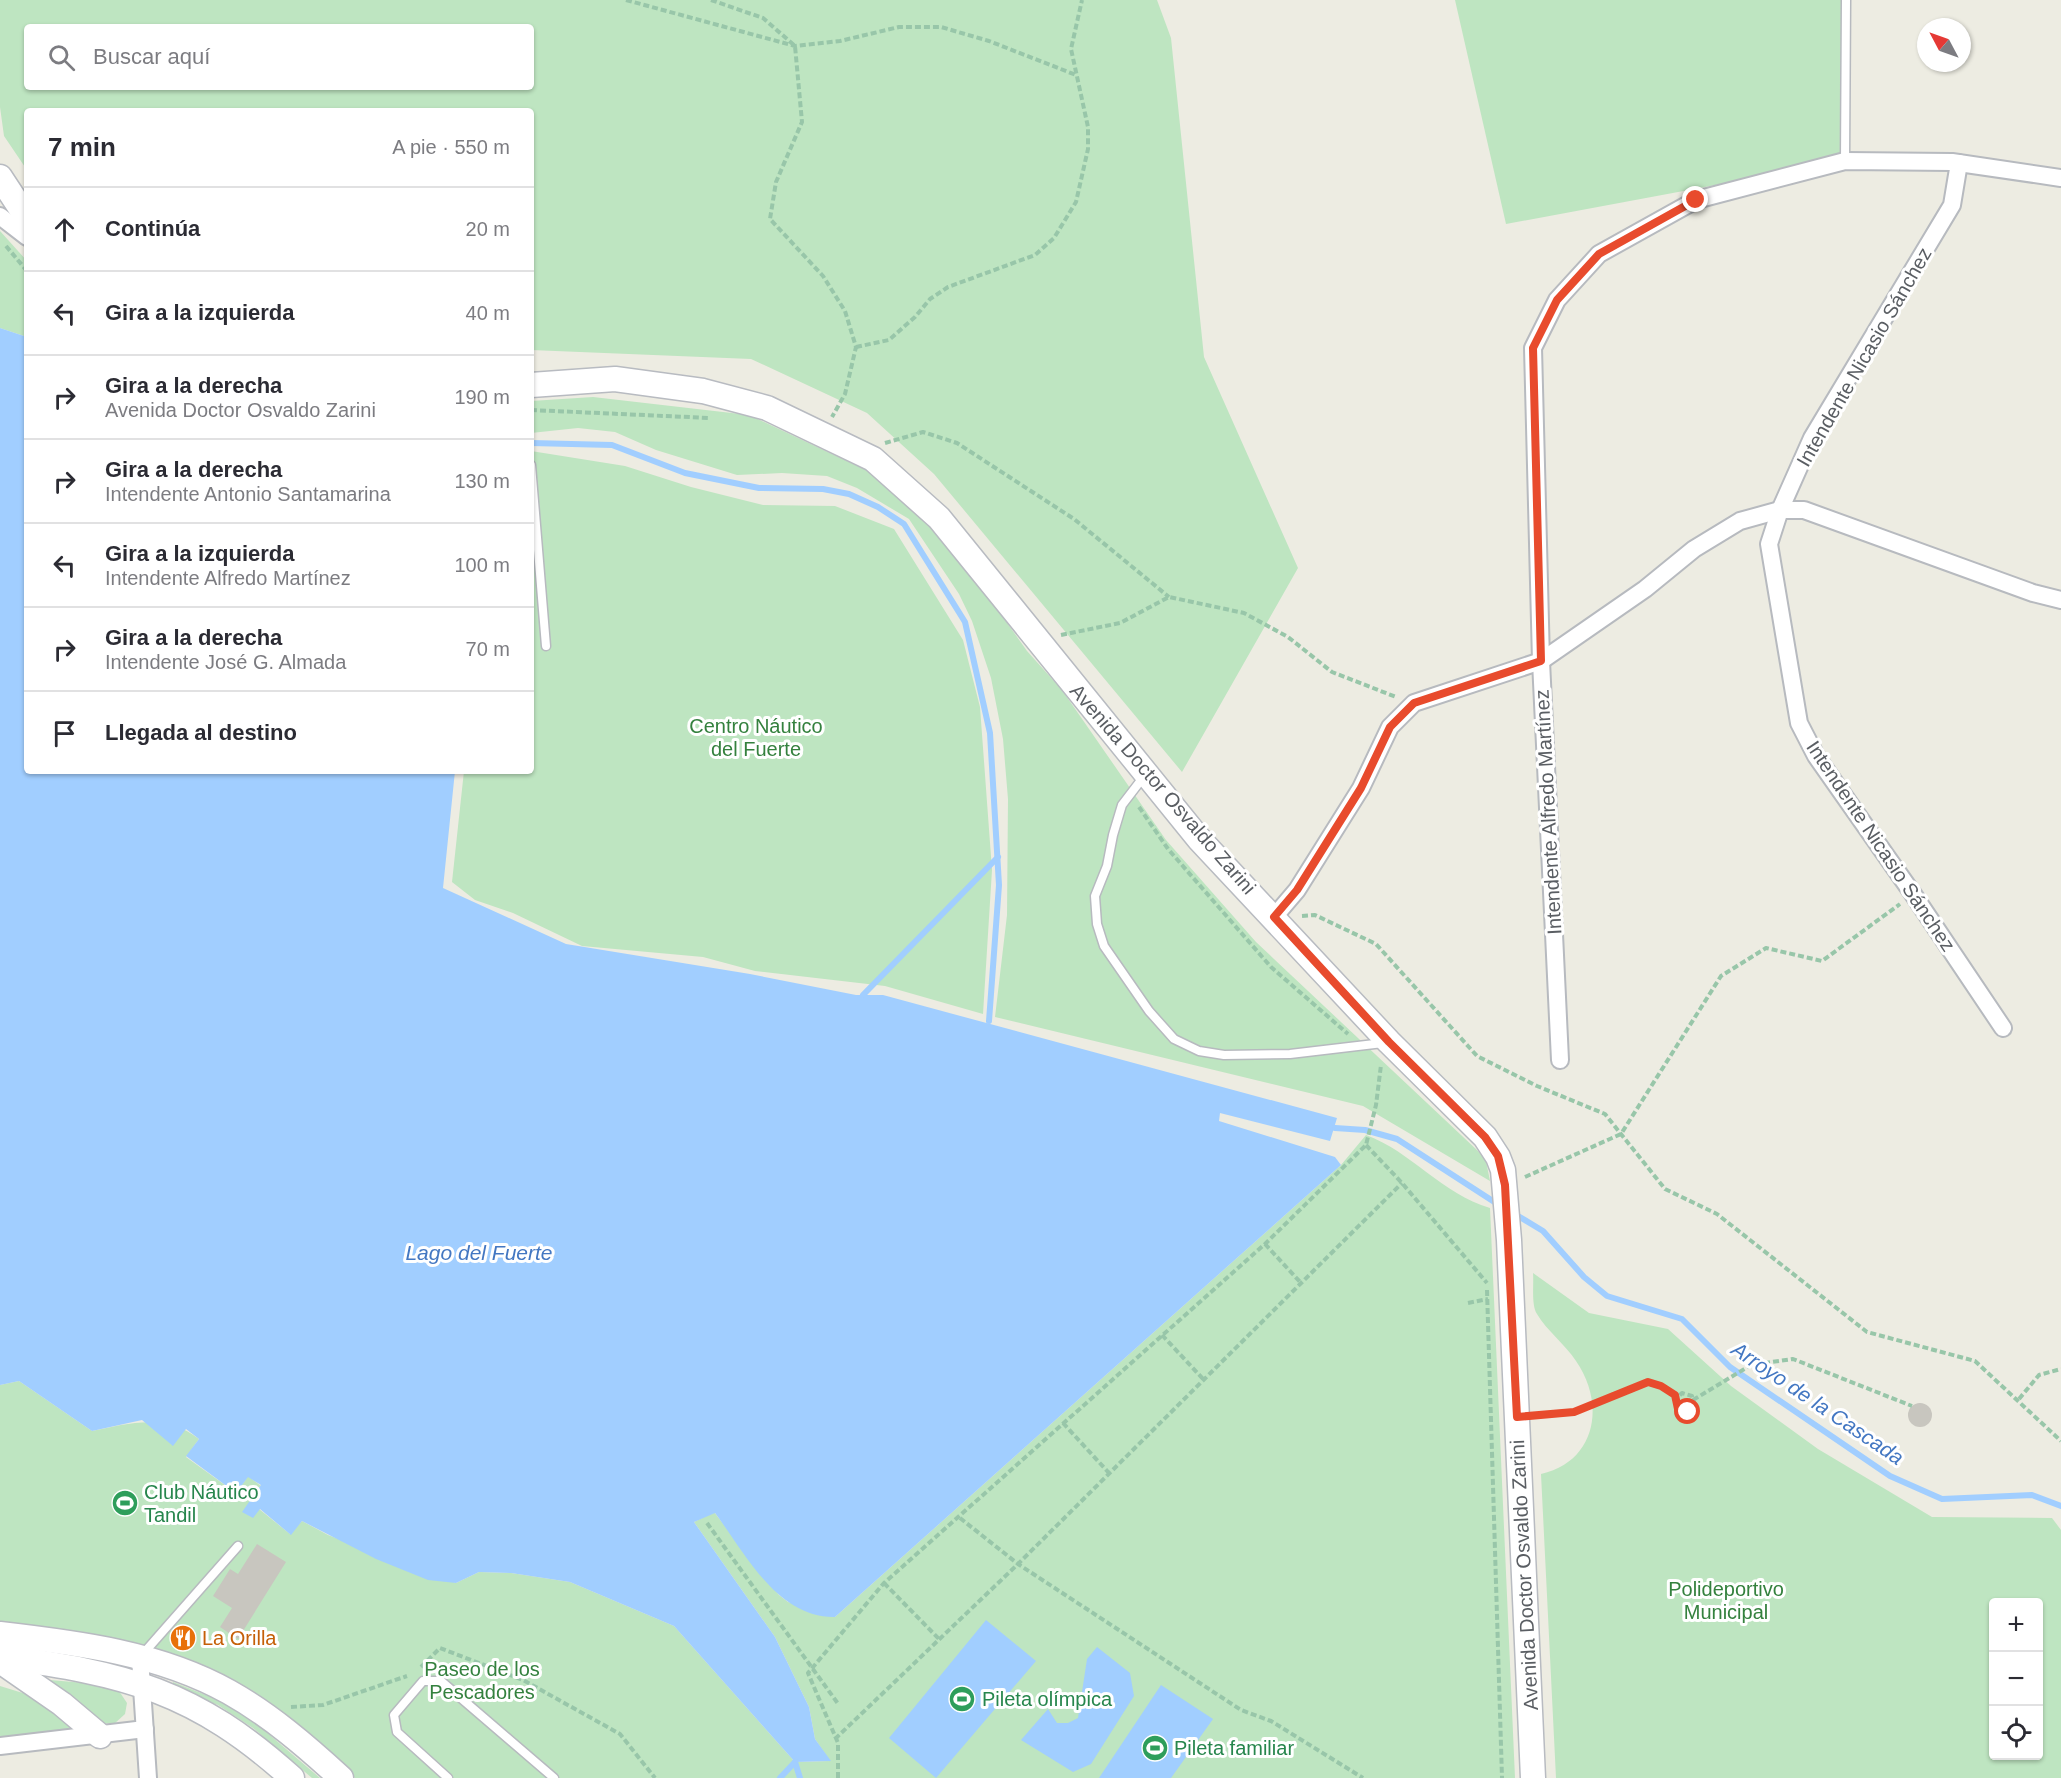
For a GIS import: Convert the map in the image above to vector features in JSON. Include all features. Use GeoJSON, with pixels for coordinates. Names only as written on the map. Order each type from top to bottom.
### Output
{"type":"FeatureCollection","features":[{"type":"Feature","properties":{"kind":"main road"},"geometry":{"type":"LineString","coordinates":[[0,177],[24,213]]}},
{"type":"Feature","properties":{"kind":"main road","name":"Avenida Doctor Osvaldo Zarini"},"geometry":{"type":"LineString","coordinates":[[534,385],[615,379],[703,391],[767,408],[873,459],[939,518],[1145,775],[1199,838],[1389,1042],[1489,1142],[1498,1156],[1505,1185],[1509,1240],[1533,1778]]}},
{"type":"Feature","properties":{"kind":"main road"},"geometry":{"type":"LineString","coordinates":[[0,1634],[67,1642],[140,1658],[194,1676],[228,1692],[292,1735],[341,1778]]}},
{"type":"Feature","properties":{"kind":"main road"},"geometry":{"type":"LineString","coordinates":[[0,1659],[99,1672],[141,1684],[214,1717],[292,1778]]}},
{"type":"Feature","properties":{"kind":"main road"},"geometry":{"type":"LineString","coordinates":[[0,1659],[62,1704],[100,1736]]}},
{"type":"Feature","properties":{"kind":"street"},"geometry":{"type":"LineString","coordinates":[[1845,161],[1959,163],[2061,178]]}},
{"type":"Feature","properties":{"kind":"street","name":"Intendente Alfredo Martínez"},"geometry":{"type":"LineString","coordinates":[[1560,1060],[1541,661],[1533,348],[1557,300],[1599,254],[1696,200],[1845,161]]}},
{"type":"Feature","properties":{"kind":"street","name":"Intendente Nicasio Sánchez"},"geometry":{"type":"LineString","coordinates":[[1959,163],[1952,205],[1812,438],[1780,510],[1769,544],[1799,723],[1816,756],[1914,894],[2003,1028]]}},
{"type":"Feature","properties":{"kind":"street"},"geometry":{"type":"LineString","coordinates":[[0,216],[24,235]]}},
{"type":"Feature","properties":{"kind":"street"},"geometry":{"type":"LineString","coordinates":[[1274,917],[1297,890],[1361,788],[1390,727],[1414,703],[1541,661],[1645,589],[1694,549],[1740,521],[1780,510],[1804,510],[2033,593],[2061,600]]}},
{"type":"Feature","properties":{"kind":"street"},"geometry":{"type":"LineString","coordinates":[[140,1658],[148,1778]]}},
{"type":"Feature","properties":{"kind":"street"},"geometry":{"type":"LineString","coordinates":[[0,1746],[145,1729]]}},
{"type":"Feature","properties":{"kind":"lane"},"geometry":{"type":"LineString","coordinates":[[1845,161],[1846,0]]}},
{"type":"Feature","properties":{"kind":"lane"},"geometry":{"type":"LineString","coordinates":[[534,502],[546,646]]}},
{"type":"Feature","properties":{"kind":"lane"},"geometry":{"type":"LineString","coordinates":[[1145,775],[1122,805],[1107,866],[1095,897],[1097,924],[1104,946],[1149,1011],[1174,1039],[1199,1051],[1224,1055],[1290,1054],[1389,1042]]}},
{"type":"Feature","properties":{"kind":"lane"},"geometry":{"type":"LineString","coordinates":[[140,1658],[238,1546]]}},
{"type":"Feature","properties":{"kind":"lane"},"geometry":{"type":"LineString","coordinates":[[448,1778],[397,1732],[394,1715],[423,1681],[441,1681],[554,1778]]}},
{"type":"Feature","properties":{"kind":"path"},"geometry":{"type":"LineString","coordinates":[[626,0],[795,46],[840,41],[899,27],[941,27],[989,41],[1077,75]]}},
{"type":"Feature","properties":{"kind":"path"},"geometry":{"type":"LineString","coordinates":[[711,0],[763,18],[795,46],[802,122],[776,182],[770,219],[823,276],[845,311],[856,347],[845,394],[821,434]]}},
{"type":"Feature","properties":{"kind":"path"},"geometry":{"type":"LineString","coordinates":[[856,347],[888,340],[915,317],[930,299],[948,287],[1035,255],[1054,238],[1076,202],[1088,149],[1088,127],[1071,49],[1082,0]]}},
{"type":"Feature","properties":{"kind":"path"},"geometry":{"type":"LineString","coordinates":[[0,238],[24,267]]}},
{"type":"Feature","properties":{"kind":"path"},"geometry":{"type":"LineString","coordinates":[[534,411],[722,418]]}},
{"type":"Feature","properties":{"kind":"path"},"geometry":{"type":"LineString","coordinates":[[850,448],[887,442],[922,432],[957,443],[1074,519],[1169,597],[1244,613],[1288,637],[1332,672],[1414,703]]}},
{"type":"Feature","properties":{"kind":"path"},"geometry":{"type":"LineString","coordinates":[[1038,642],[1120,623],[1169,597]]}},
{"type":"Feature","properties":{"kind":"path"},"geometry":{"type":"LineString","coordinates":[[1130,795],[1168,849],[1271,967],[1389,1072]]}},
{"type":"Feature","properties":{"kind":"path"},"geometry":{"type":"LineString","coordinates":[[1505,1185],[1621,1134],[1721,976],[1766,948],[1822,961],[1914,894]]}},
{"type":"Feature","properties":{"kind":"path"},"geometry":{"type":"LineString","coordinates":[[1274,917],[1316,915],[1376,944],[1477,1056],[1537,1086],[1605,1114],[1665,1189],[1717,1214],[1867,1332],[1975,1361],[2019,1399],[2061,1441]]}},
{"type":"Feature","properties":{"kind":"path"},"geometry":{"type":"LineString","coordinates":[[838,1778],[838,1743],[808,1673],[884,1583],[960,1518],[1265,1244],[1366,1145],[1376,1105],[1381,1064]]}},
{"type":"Feature","properties":{"kind":"path"},"geometry":{"type":"LineString","coordinates":[[1366,1145],[1402,1183],[1487,1283]]}},
{"type":"Feature","properties":{"kind":"path"},"geometry":{"type":"LineString","coordinates":[[835,1739],[1018,1564],[1402,1183]]}},
{"type":"Feature","properties":{"kind":"path"},"geometry":{"type":"LineString","coordinates":[[1265,1244],[1301,1283]]}},
{"type":"Feature","properties":{"kind":"path"},"geometry":{"type":"LineString","coordinates":[[1487,1267],[1502,1778]]}},
{"type":"Feature","properties":{"kind":"path"},"geometry":{"type":"LineString","coordinates":[[1162,1335],[1204,1380]]}},
{"type":"Feature","properties":{"kind":"path"},"geometry":{"type":"LineString","coordinates":[[1693,1400],[1714,1385],[1751,1365],[1793,1359],[1912,1406]]}},
{"type":"Feature","properties":{"kind":"path"},"geometry":{"type":"LineString","coordinates":[[2019,1399],[2039,1375],[2061,1369]]}},
{"type":"Feature","properties":{"kind":"path"},"geometry":{"type":"LineString","coordinates":[[1517,1417],[1574,1412],[1648,1382],[1661,1386],[1677,1398]]}},
{"type":"Feature","properties":{"kind":"path"},"geometry":{"type":"LineString","coordinates":[[1682,1394],[1692,1396],[1694,1403],[1688,1412],[1678,1409],[1675,1401],[1677,1398],[1682,1394]]}},
{"type":"Feature","properties":{"kind":"path"},"geometry":{"type":"LineString","coordinates":[[1063,1424],[1109,1473]]}},
{"type":"Feature","properties":{"kind":"path"},"geometry":{"type":"LineString","coordinates":[[960,1518],[1018,1564],[1241,1710],[1270,1721],[1363,1778]]}},
{"type":"Feature","properties":{"kind":"path"},"geometry":{"type":"LineString","coordinates":[[707,1523],[839,1705]]}},
{"type":"Feature","properties":{"kind":"path"},"geometry":{"type":"LineString","coordinates":[[884,1583],[939,1639]]}},
{"type":"Feature","properties":{"kind":"green space"},"geometry":{"type":"Polygon","coordinates":[[[0,0],[1157,0],[1171,38],[1204,357],[1298,568],[1182,772],[934,474],[867,413],[751,359],[534,350],[534,108],[24,108],[24,166],[4,136],[0,107],[0,0]]]}},
{"type":"Feature","properties":{"kind":"green space"},"geometry":{"type":"Polygon","coordinates":[[[1455,0],[1846,0],[1845,161],[1506,224],[1455,0]]]}},
{"type":"Feature","properties":{"kind":"green space"},"geometry":{"type":"Polygon","coordinates":[[[0,231],[24,258],[24,336],[0,328],[0,231]]]}},
{"type":"Feature","properties":{"kind":"green space"},"geometry":{"type":"Polygon","coordinates":[[[593,397],[749,415],[868,471],[925,517],[990,599],[1027,651],[1062,690],[1166,840],[1256,942],[1478,1151],[1486,1161],[1490,1181],[1363,1106],[995,1017],[1007,915],[1008,799],[1003,739],[991,678],[972,621],[959,594],[909,519],[857,488],[827,476],[782,473],[737,475],[656,450],[615,432],[578,428],[534,433],[534,401],[593,397]]]}},
{"type":"Feature","properties":{"kind":"green space","name":"Centro Náutico del Fuerte"},"geometry":{"type":"Polygon","coordinates":[[[534,451],[625,466],[691,487],[763,505],[835,506],[894,529],[963,640],[980,707],[992,870],[983,1014],[885,986],[755,971],[703,957],[582,946],[513,913],[475,900],[452,882],[464,774],[534,774],[534,451]]]}},
{"type":"Feature","properties":{"kind":"green space","name":"Paseo de los Pescadores"},"geometry":{"type":"Polygon","coordinates":[[[1366,1135],[1383,1142],[1457,1193],[1490,1208],[1515,1778],[355,1778],[305,1732],[253,1696],[0,1627],[0,1385],[19,1381],[92,1431],[147,1422],[174,1426],[186,1431],[199,1439],[186,1457],[236,1493],[248,1476],[261,1486],[243,1512],[259,1509],[290,1534],[302,1521],[328,1535],[456,1583],[479,1572],[511,1573],[570,1582],[674,1626],[795,1762],[830,1761],[815,1739],[809,1707],[775,1637],[694,1522],[714,1512],[779,1595],[788,1602],[835,1617],[1341,1165],[1366,1135]]]}},
{"type":"Feature","properties":{"kind":"green space","name":"Polideportivo Municipal"},"geometry":{"type":"Polygon","coordinates":[[[1533,1273],[1589,1313],[1668,1329],[1731,1386],[1818,1449],[1932,1517],[2052,1518],[2061,1530],[2061,1778],[1556,1778],[1541,1474],[1560,1467],[1574,1457],[1584,1444],[1593,1412],[1591,1395],[1576,1361],[1541,1320],[1535,1310],[1533,1273]]]}},
{"type":"Feature","properties":{"kind":"green space"},"geometry":{"type":"Polygon","coordinates":[[[38,1679],[85,1683],[119,1691],[127,1703],[125,1714],[114,1724],[104,1723],[38,1679]]]}},
{"type":"Feature","properties":{"kind":"green space"},"geometry":{"type":"Polygon","coordinates":[[[173,1682],[221,1701],[258,1725],[320,1778],[312,1778],[253,1728],[218,1705],[172,1687],[173,1682]]]}},
{"type":"Feature","properties":{"kind":"green space"},"geometry":{"type":"Polygon","coordinates":[[[0,1686],[52,1702],[85,1730],[0,1740],[0,1686]]]}},
{"type":"Feature","properties":{"kind":"water","name":"Lago del Fuerte"},"geometry":{"type":"Polygon","coordinates":[[[0,328],[24,336],[24,774],[455,774],[443,888],[566,944],[750,974],[856,995],[883,995],[1337,1118],[1330,1141],[1220,1113],[1219,1121],[1335,1157],[1341,1165],[835,1617],[814,1614],[796,1607],[779,1595],[751,1564],[715,1513],[694,1522],[775,1637],[809,1707],[815,1739],[831,1761],[795,1762],[674,1626],[570,1582],[511,1573],[479,1572],[456,1583],[428,1580],[376,1559],[302,1521],[291,1535],[260,1509],[253,1518],[242,1512],[261,1485],[248,1477],[236,1493],[186,1456],[199,1439],[186,1429],[173,1446],[142,1420],[92,1431],[19,1381],[0,1385],[0,328]]]}},
{"type":"Feature","properties":{"kind":"water","name":"Pileta olímpica"},"geometry":{"type":"Polygon","coordinates":[[[986,1620],[1036,1661],[936,1778],[889,1738],[986,1620]]]}},
{"type":"Feature","properties":{"kind":"water"},"geometry":{"type":"Polygon","coordinates":[[[1097,1647],[1130,1673],[1134,1696],[1091,1764],[1073,1772],[1021,1740],[1048,1709],[1057,1723],[1068,1723],[1078,1718],[1087,1659],[1097,1647]]]}},
{"type":"Feature","properties":{"kind":"water","name":"Pileta familiar"},"geometry":{"type":"Polygon","coordinates":[[[1161,1685],[1213,1719],[1171,1778],[1099,1778],[1161,1685]]]}},
{"type":"Feature","properties":{"kind":"building"},"geometry":{"type":"Polygon","coordinates":[[[1920,1403],[1928,1407],[1932,1415],[1928,1423],[1920,1427],[1912,1423],[1908,1415],[1912,1407],[1920,1403]]]}},
{"type":"Feature","properties":{"kind":"building"},"geometry":{"type":"Polygon","coordinates":[[[257,1544],[286,1562],[238,1639],[220,1627],[232,1608],[213,1596],[230,1569],[238,1574],[257,1544]]]}},
{"type":"Feature","properties":{"kind":"waterway"},"geometry":{"type":"LineString","coordinates":[[534,443],[612,445],[685,473],[759,488],[823,489],[849,494],[878,507],[904,524],[965,622],[990,733],[999,885],[989,1021]]}},
{"type":"Feature","properties":{"kind":"waterway"},"geometry":{"type":"LineString","coordinates":[[863,995],[998,857]]}},
{"type":"Feature","properties":{"kind":"waterway","name":"Arroyo de la Cascada"},"geometry":{"type":"LineString","coordinates":[[1335,1128],[1365,1130],[1397,1139],[1499,1205]]}},
{"type":"Feature","properties":{"kind":"waterway","name":"Arroyo de la Cascada"},"geometry":{"type":"LineString","coordinates":[[1513,1213],[1543,1231],[1584,1277],[1607,1296],[1682,1319],[1730,1367],[1890,1476],[1942,1499],[2032,1495],[2061,1506]]}},
{"type":"Feature","properties":{"kind":"waterway"},"geometry":{"type":"LineString","coordinates":[[795,1762],[800,1778]]}},
{"type":"Feature","properties":{"kind":"waterway"},"geometry":{"type":"LineString","coordinates":[[780,1778],[795,1762]]}},
{"type":"Feature","properties":{"kind":"place","name":"Club Náutico Tandil"},"geometry":{"type":"Point","coordinates":[125,1503]}},
{"type":"Feature","properties":{"kind":"place","name":"La Orilla"},"geometry":{"type":"Point","coordinates":[183,1638]}},
{"type":"Feature","properties":{"kind":"place","name":"Pileta olímpica"},"geometry":{"type":"Point","coordinates":[962,1699]}},
{"type":"Feature","properties":{"kind":"place","name":"Pileta familiar"},"geometry":{"type":"Point","coordinates":[1155,1748]}},
{"type":"Feature","properties":{"kind":"route"},"geometry":{"type":"LineString","coordinates":[[1688,1412],[1678,1409],[1675,1395],[1661,1386],[1648,1382],[1574,1412],[1517,1417],[1505,1185],[1498,1156],[1485,1137],[1389,1042],[1274,917],[1297,890],[1361,788],[1390,727],[1414,703],[1541,661],[1533,348],[1557,300],[1599,254],[1696,200]]}}]}
